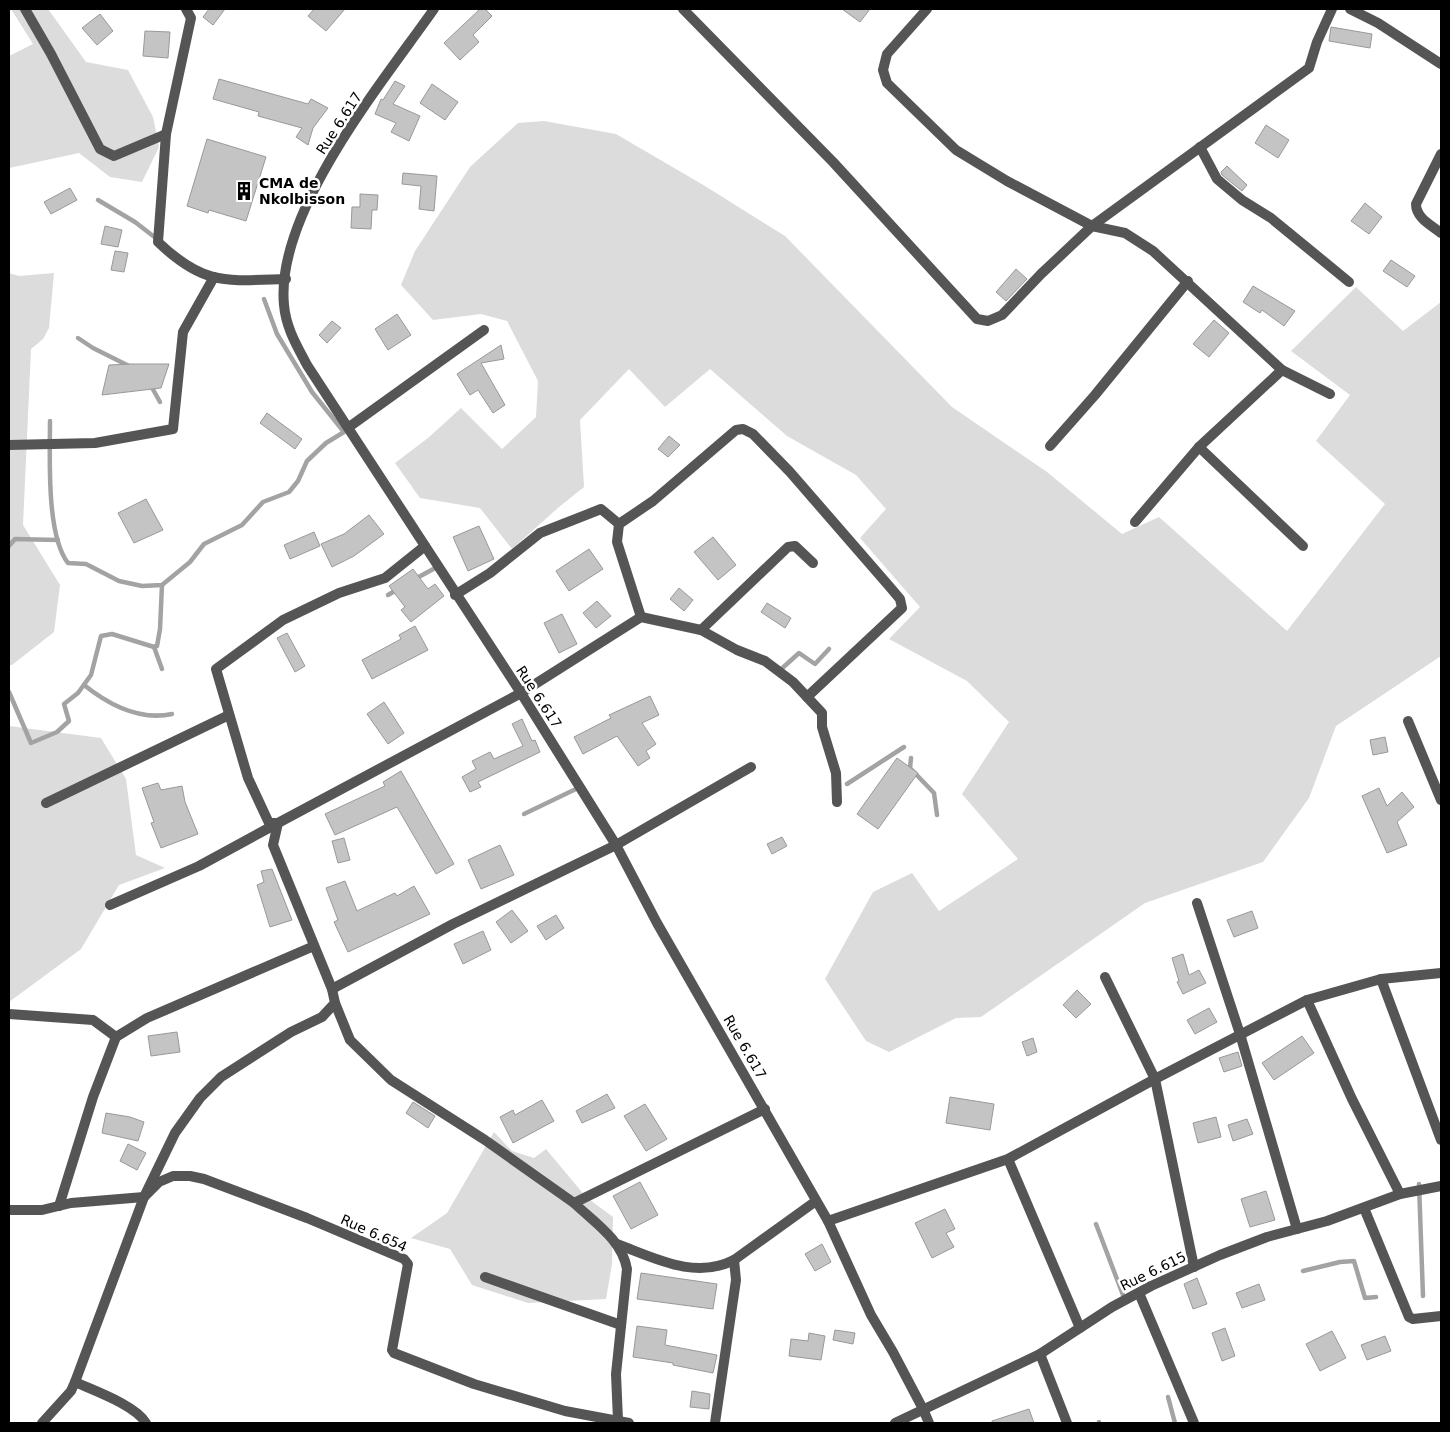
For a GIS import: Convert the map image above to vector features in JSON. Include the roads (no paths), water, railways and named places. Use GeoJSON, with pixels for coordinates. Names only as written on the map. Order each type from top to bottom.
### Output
{"type":"FeatureCollection","features":[{"type":"Feature","properties":{"kind":"street"},"geometry":{"type":"LineString","coordinates":[[25,9],[100,149],[114,156],[166,134]]}},
{"type":"Feature","properties":{"kind":"street"},"geometry":{"type":"LineString","coordinates":[[186,9],[191,18],[166,134],[158,242],[177,260],[201,274],[231,281],[286,279]]}},
{"type":"Feature","properties":{"kind":"street","name":"Rue 6.617"},"geometry":{"type":"LineString","coordinates":[[434,9],[350,130],[312,191],[296,232],[286,279],[284,306],[290,335],[307,365],[350,427],[455,595],[521,693],[616,845],[657,923],[828,1221],[871,1315],[893,1352],[929,1423]]}},
{"type":"Feature","properties":{"kind":"street"},"geometry":{"type":"LineString","coordinates":[[683,9],[833,162],[977,319],[988,321],[1002,315],[1040,274],[1092,226],[1309,68],[1317,42],[1332,9]]}},
{"type":"Feature","properties":{"kind":"street"},"geometry":{"type":"LineString","coordinates":[[927,9],[887,54],[883,70],[887,83],[956,150],[1007,181],[1092,226],[1126,233],[1153,251],[1188,281],[1282,370],[1330,394]]}},
{"type":"Feature","properties":{"kind":"street"},"geometry":{"type":"LineString","coordinates":[[1350,9],[1378,23],[1441,64]]}},
{"type":"Feature","properties":{"kind":"street"},"geometry":{"type":"LineString","coordinates":[[1200,148],[1217,178],[1242,200],[1271,218],[1349,282]]}},
{"type":"Feature","properties":{"kind":"street"},"geometry":{"type":"LineString","coordinates":[[1441,154],[1416,204],[1416,211],[1421,218],[1441,233]]}},
{"type":"Feature","properties":{"kind":"street"},"geometry":{"type":"LineString","coordinates":[[9,445],[95,443],[173,429],[183,332],[214,277]]}},
{"type":"Feature","properties":{"kind":"street"},"geometry":{"type":"LineString","coordinates":[[1050,446],[1095,396],[1188,281]]}},
{"type":"Feature","properties":{"kind":"street"},"geometry":{"type":"LineString","coordinates":[[350,427],[484,330]]}},
{"type":"Feature","properties":{"kind":"street"},"geometry":{"type":"LineString","coordinates":[[1134,522],[1199,447],[1282,370]]}},
{"type":"Feature","properties":{"kind":"street"},"geometry":{"type":"LineString","coordinates":[[619,524],[653,502],[736,430],[743,429],[753,434],[790,472],[890,586],[900,599],[902,608],[807,697]]}},
{"type":"Feature","properties":{"kind":"street"},"geometry":{"type":"LineString","coordinates":[[1199,447],[1303,546]]}},
{"type":"Feature","properties":{"kind":"street"},"geometry":{"type":"LineString","coordinates":[[455,595],[490,573],[540,533],[601,509],[619,524]]}},
{"type":"Feature","properties":{"kind":"street"},"geometry":{"type":"LineString","coordinates":[[619,524],[617,542],[641,617]]}},
{"type":"Feature","properties":{"kind":"street"},"geometry":{"type":"LineString","coordinates":[[278,823],[269,823],[248,778],[216,669],[283,620],[339,592],[385,578],[425,546]]}},
{"type":"Feature","properties":{"kind":"street"},"geometry":{"type":"LineString","coordinates":[[701,630],[788,547],[795,546],[814,563]]}},
{"type":"Feature","properties":{"kind":"street"},"geometry":{"type":"LineString","coordinates":[[110,905],[199,866],[521,693],[641,617],[701,630],[737,650],[765,661],[793,682],[822,713],[822,727],[836,773],[837,802]]}},
{"type":"Feature","properties":{"kind":"street"},"geometry":{"type":"LineString","coordinates":[[46,803],[229,715]]}},
{"type":"Feature","properties":{"kind":"street"},"geometry":{"type":"LineString","coordinates":[[1408,721],[1441,800]]}},
{"type":"Feature","properties":{"kind":"street"},"geometry":{"type":"LineString","coordinates":[[332,989],[453,924],[616,845],[751,767]]}},
{"type":"Feature","properties":{"kind":"street"},"geometry":{"type":"LineString","coordinates":[[278,823],[273,846],[332,989],[335,1003],[350,1040],[391,1080],[485,1140],[574,1203],[617,1244],[623,1253],[627,1269],[616,1374],[618,1420]]}},
{"type":"Feature","properties":{"kind":"street"},"geometry":{"type":"LineString","coordinates":[[1197,903],[1240,1034],[1297,1229]]}},
{"type":"Feature","properties":{"kind":"street"},"geometry":{"type":"LineString","coordinates":[[59,1206],[92,1097],[116,1037],[147,1018],[314,946]]}},
{"type":"Feature","properties":{"kind":"street"},"geometry":{"type":"LineString","coordinates":[[828,1221],[1008,1159],[1155,1079],[1308,1000],[1381,979],[1441,973]]}},
{"type":"Feature","properties":{"kind":"street"},"geometry":{"type":"LineString","coordinates":[[1105,977],[1155,1079],[1194,1267]]}},
{"type":"Feature","properties":{"kind":"street"},"geometry":{"type":"LineString","coordinates":[[1381,979],[1441,1140]]}},
{"type":"Feature","properties":{"kind":"street"},"geometry":{"type":"LineString","coordinates":[[1308,1000],[1352,1099],[1400,1194]]}},
{"type":"Feature","properties":{"kind":"street"},"geometry":{"type":"LineString","coordinates":[[42,1423],[71,1391],[144,1197],[175,1133],[200,1098],[238,1065],[291,1032],[322,1017],[335,1003]]}},
{"type":"Feature","properties":{"kind":"street"},"geometry":{"type":"LineString","coordinates":[[9,1014],[93,1020],[116,1037]]}},
{"type":"Feature","properties":{"kind":"street"},"geometry":{"type":"LineString","coordinates":[[574,1203],[765,1109]]}},
{"type":"Feature","properties":{"kind":"street"},"geometry":{"type":"LineString","coordinates":[[1008,1159],[1080,1328]]}},
{"type":"Feature","properties":{"kind":"street","name":"Rue 6.654"},"geometry":{"type":"LineString","coordinates":[[144,1197],[159,1182],[173,1176],[190,1176],[204,1179],[307,1218],[404,1259],[408,1264],[392,1350],[394,1353],[474,1384],[565,1411],[629,1423]]}},
{"type":"Feature","properties":{"kind":"street","name":"Rue 6.615"},"geometry":{"type":"LineString","coordinates":[[895,1423],[1040,1354],[1139,1293],[1194,1267],[1267,1237],[1364,1208],[1400,1194],[1441,1186]]}},
{"type":"Feature","properties":{"kind":"street"},"geometry":{"type":"LineString","coordinates":[[9,1210],[42,1210],[59,1206],[144,1197]]}},
{"type":"Feature","properties":{"kind":"street"},"geometry":{"type":"LineString","coordinates":[[617,1244],[691,1268],[706,1270],[722,1266],[734,1260],[816,1201]]}},
{"type":"Feature","properties":{"kind":"street"},"geometry":{"type":"LineString","coordinates":[[1364,1208],[1409,1317],[1413,1319],[1441,1316]]}},
{"type":"Feature","properties":{"kind":"street"},"geometry":{"type":"LineString","coordinates":[[715,1423],[736,1280],[734,1260]]}},
{"type":"Feature","properties":{"kind":"street"},"geometry":{"type":"LineString","coordinates":[[485,1277],[621,1325]]}},
{"type":"Feature","properties":{"kind":"street"},"geometry":{"type":"LineString","coordinates":[[1139,1293],[1194,1423]]}},
{"type":"Feature","properties":{"kind":"street"},"geometry":{"type":"LineString","coordinates":[[1040,1354],[1067,1423]]}},
{"type":"Feature","properties":{"kind":"street"},"geometry":{"type":"LineString","coordinates":[[75,1382],[129,1408],[142,1416],[146,1423]]}},
{"type":"Feature","properties":{"kind":"waterway"},"geometry":{"type":"LineString","coordinates":[[98,200],[135,222],[157,239]]}},
{"type":"Feature","properties":{"kind":"waterway"},"geometry":{"type":"LineString","coordinates":[[50,421],[50,474],[53,515],[56,534],[68,563],[86,564],[119,581],[142,586],[162,585],[190,562],[204,544],[242,525],[263,502],[289,492],[298,481],[307,461],[326,443],[344,432],[312,392],[277,334],[264,299]]}},
{"type":"Feature","properties":{"kind":"waterway"},"geometry":{"type":"LineString","coordinates":[[78,338],[93,348],[131,367]]}},
{"type":"Feature","properties":{"kind":"waterway"},"geometry":{"type":"LineString","coordinates":[[150,384],[160,402]]}},
{"type":"Feature","properties":{"kind":"waterway"},"geometry":{"type":"LineString","coordinates":[[9,546],[15,539],[58,540]]}},
{"type":"Feature","properties":{"kind":"waterway"},"geometry":{"type":"LineString","coordinates":[[415,579],[437,567]]}},
{"type":"Feature","properties":{"kind":"waterway"},"geometry":{"type":"LineString","coordinates":[[154,647],[157,646],[160,629],[162,585]]}},
{"type":"Feature","properties":{"kind":"waterway"},"geometry":{"type":"LineString","coordinates":[[388,595],[398,589]]}},
{"type":"Feature","properties":{"kind":"waterway"},"geometry":{"type":"LineString","coordinates":[[9,692],[31,743],[57,732],[69,721],[64,704],[78,693],[91,675],[101,636],[112,634],[154,647]]}},
{"type":"Feature","properties":{"kind":"waterway"},"geometry":{"type":"LineString","coordinates":[[154,647],[162,669]]}},
{"type":"Feature","properties":{"kind":"waterway"},"geometry":{"type":"LineString","coordinates":[[778,672],[799,653],[815,664],[829,649]]}},
{"type":"Feature","properties":{"kind":"waterway"},"geometry":{"type":"LineString","coordinates":[[84,685],[104,699],[125,710],[148,715],[172,714]]}},
{"type":"Feature","properties":{"kind":"waterway"},"geometry":{"type":"LineString","coordinates":[[847,784],[904,747]]}},
{"type":"Feature","properties":{"kind":"waterway"},"geometry":{"type":"LineString","coordinates":[[911,758],[910,768],[934,793],[937,815]]}},
{"type":"Feature","properties":{"kind":"waterway"},"geometry":{"type":"LineString","coordinates":[[524,814],[578,788]]}},
{"type":"Feature","properties":{"kind":"waterway"},"geometry":{"type":"LineString","coordinates":[[1419,1184],[1423,1296]]}},
{"type":"Feature","properties":{"kind":"waterway"},"geometry":{"type":"LineString","coordinates":[[1096,1224],[1123,1295]]}},
{"type":"Feature","properties":{"kind":"waterway"},"geometry":{"type":"LineString","coordinates":[[1303,1271],[1340,1262],[1354,1261],[1365,1298],[1376,1297]]}},
{"type":"Feature","properties":{"kind":"waterway"},"geometry":{"type":"LineString","coordinates":[[1168,1397],[1175,1423]]}},
{"type":"Feature","properties":{"kind":"place","name":"CMA de Nkolbisson"},"geometry":{"type":"Point","coordinates":[244,191]}}]}
